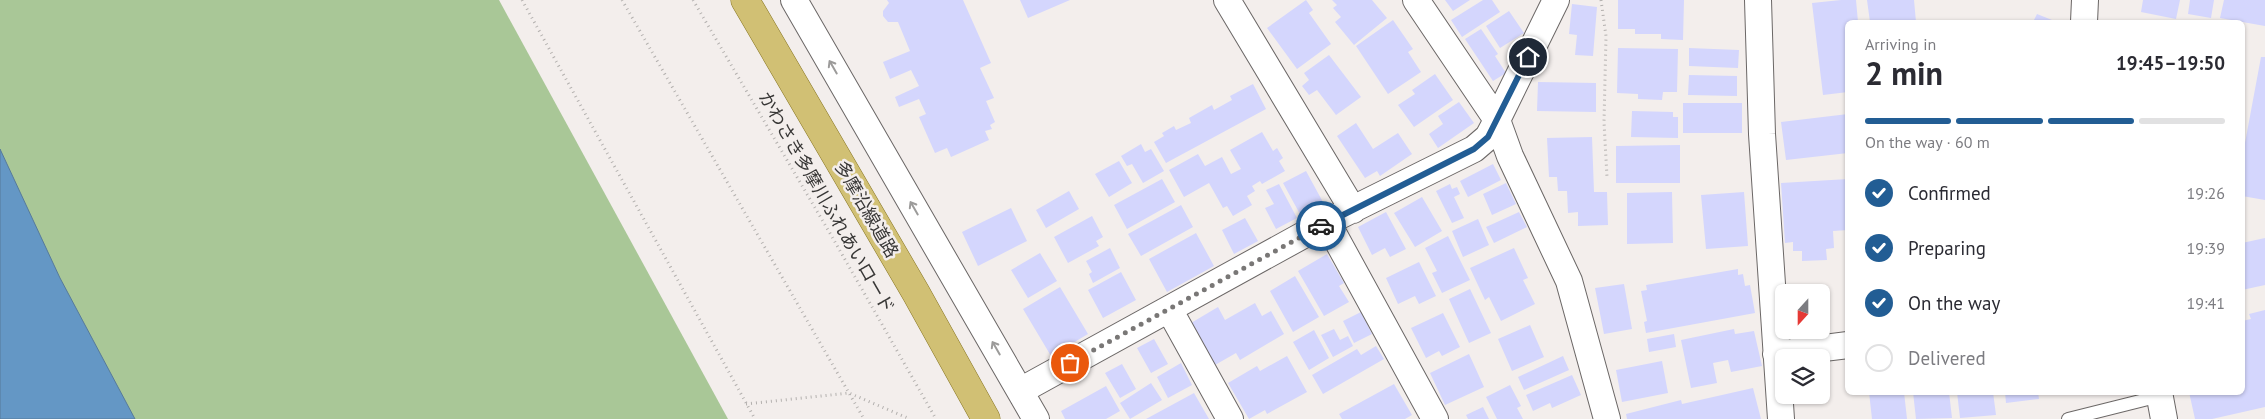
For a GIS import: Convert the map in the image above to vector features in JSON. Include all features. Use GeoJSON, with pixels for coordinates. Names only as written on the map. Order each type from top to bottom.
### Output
{"type":"FeatureCollection","features":[{"type":"Feature","properties":{"kind":"main road","name":"多摩沿線道路"},"geometry":{"type":"LineString","coordinates":[[745,0],[916,293],[986,419]]}},
{"type":"Feature","properties":{"kind":"street"},"geometry":{"type":"LineString","coordinates":[[794,0],[1036,419]]}},
{"type":"Feature","properties":{"kind":"street"},"geometry":{"type":"LineString","coordinates":[[1227,0],[1353,210]]}},
{"type":"Feature","properties":{"kind":"street"},"geometry":{"type":"LineString","coordinates":[[1416,0],[1498,120],[1510,156],[1569,281],[1607,419]]}},
{"type":"Feature","properties":{"kind":"street"},"geometry":{"type":"LineString","coordinates":[[1020,390],[1327,222],[1474,149],[1488,137],[1498,120],[1556,0]]}},
{"type":"Feature","properties":{"kind":"street"},"geometry":{"type":"LineString","coordinates":[[1758,0],[1762,134],[1776,349]]}},
{"type":"Feature","properties":{"kind":"street"},"geometry":{"type":"LineString","coordinates":[[2084,20],[2085,0]]}},
{"type":"Feature","properties":{"kind":"street"},"geometry":{"type":"LineString","coordinates":[[1327,222],[1435,419]]}},
{"type":"Feature","properties":{"kind":"street"},"geometry":{"type":"LineString","coordinates":[[1169,309],[1230,419]]}},
{"type":"Feature","properties":{"kind":"street"},"geometry":{"type":"LineString","coordinates":[[1816,349],[1845,345]]}},
{"type":"Feature","properties":{"kind":"street"},"geometry":{"type":"LineString","coordinates":[[1780,404],[1781,419]]}},
{"type":"Feature","properties":{"kind":"lane"},"geometry":{"type":"LineString","coordinates":[[2068,419],[2161,403]]}},
{"type":"Feature","properties":{"kind":"path"},"geometry":{"type":"LineString","coordinates":[[522,0],[755,419]]}},
{"type":"Feature","properties":{"kind":"path"},"geometry":{"type":"LineString","coordinates":[[622,0],[864,419]]}},
{"type":"Feature","properties":{"kind":"path","name":"かわさき多摩川ふれあいロード"},"geometry":{"type":"LineString","coordinates":[[693,0],[832,235],[936,419]]}},
{"type":"Feature","properties":{"kind":"path"},"geometry":{"type":"LineString","coordinates":[[1601,0],[1606,36],[1604,122],[1607,177]]}},
{"type":"Feature","properties":{"kind":"path"},"geometry":{"type":"LineString","coordinates":[[746,404],[849,394],[910,419]]}},
{"type":"Feature","properties":{"kind":"green space"},"geometry":{"type":"Polygon","coordinates":[[[0,0],[499,0],[728,419],[134,419],[60,281],[0,150],[0,0]]]}},
{"type":"Feature","properties":{"kind":"water"},"geometry":{"type":"Polygon","coordinates":[[[0,149],[60,278],[135,419],[0,419],[0,149]]]}},
{"type":"Feature","properties":{"kind":"building"},"geometry":{"type":"Polygon","coordinates":[[[887,0],[963,0],[991,63],[980,68],[994,98],[986,101],[995,122],[990,125],[992,129],[985,131],[989,140],[951,157],[947,148],[935,153],[919,117],[926,114],[919,99],[899,107],[895,97],[919,86],[911,70],[890,79],[883,62],[910,51],[898,22],[888,22],[883,16],[883,11],[889,3],[887,0]]]}},
{"type":"Feature","properties":{"kind":"building"},"geometry":{"type":"Polygon","coordinates":[[[1020,0],[1070,0],[1028,18],[1020,0]]]}},
{"type":"Feature","properties":{"kind":"building"},"geometry":{"type":"Polygon","coordinates":[[[1306,0],[1313,10],[1309,13],[1331,44],[1297,69],[1267,28],[1306,0]]]}},
{"type":"Feature","properties":{"kind":"building"},"geometry":{"type":"Polygon","coordinates":[[[1332,0],[1372,0],[1387,18],[1354,45],[1335,22],[1341,17],[1333,8],[1337,5],[1332,0]]]}},
{"type":"Feature","properties":{"kind":"building"},"geometry":{"type":"Polygon","coordinates":[[[1445,0],[1470,0],[1453,11],[1445,0]]]}},
{"type":"Feature","properties":{"kind":"building"},"geometry":{"type":"Polygon","coordinates":[[[1483,0],[1492,0],[1500,12],[1462,37],[1451,20],[1483,0]]]}},
{"type":"Feature","properties":{"kind":"building"},"geometry":{"type":"Polygon","coordinates":[[[1618,0],[1684,0],[1683,40],[1661,39],[1661,34],[1635,34],[1635,29],[1618,29],[1618,0]]]}},
{"type":"Feature","properties":{"kind":"building"},"geometry":{"type":"Polygon","coordinates":[[[1856,0],[1858,20],[1845,20],[1845,92],[1823,95],[1812,3],[1856,0]]]}},
{"type":"Feature","properties":{"kind":"building"},"geometry":{"type":"Polygon","coordinates":[[[1867,0],[1914,0],[1916,20],[1870,20],[1867,0]]]}},
{"type":"Feature","properties":{"kind":"building"},"geometry":{"type":"Polygon","coordinates":[[[2143,0],[2180,0],[2176,19],[2141,12],[2143,0]]]}},
{"type":"Feature","properties":{"kind":"building"},"geometry":{"type":"Polygon","coordinates":[[[2190,0],[2214,0],[2211,18],[2188,14],[2190,0]]]}},
{"type":"Feature","properties":{"kind":"building"},"geometry":{"type":"Polygon","coordinates":[[[2224,0],[2265,0],[2265,26],[2245,22],[2245,20],[2220,18],[2224,0]]]}},
{"type":"Feature","properties":{"kind":"building"},"geometry":{"type":"Polygon","coordinates":[[[1572,4],[1597,7],[1593,56],[1575,55],[1577,35],[1569,34],[1572,4]]]}},
{"type":"Feature","properties":{"kind":"building"},"geometry":{"type":"Polygon","coordinates":[[[1509,11],[1524,33],[1500,48],[1486,26],[1509,11]]]}},
{"type":"Feature","properties":{"kind":"building"},"geometry":{"type":"Polygon","coordinates":[[[2037,14],[2052,20],[2034,20],[2037,14]]]}},
{"type":"Feature","properties":{"kind":"building"},"geometry":{"type":"Polygon","coordinates":[[[1393,20],[1413,49],[1408,52],[1421,72],[1388,94],[1356,46],[1393,20]]]}},
{"type":"Feature","properties":{"kind":"building"},"geometry":{"type":"Polygon","coordinates":[[[1481,29],[1498,54],[1495,56],[1506,73],[1493,81],[1465,39],[1481,29]]]}},
{"type":"Feature","properties":{"kind":"building"},"geometry":{"type":"Polygon","coordinates":[[[1618,48],[1678,49],[1677,92],[1663,92],[1662,100],[1638,99],[1638,94],[1617,93],[1618,48]]]}},
{"type":"Feature","properties":{"kind":"building"},"geometry":{"type":"Polygon","coordinates":[[[1689,48],[1739,50],[1738,68],[1689,66],[1689,48]]]}},
{"type":"Feature","properties":{"kind":"building"},"geometry":{"type":"Polygon","coordinates":[[[1329,55],[1361,97],[1336,115],[1317,90],[1309,95],[1302,86],[1309,80],[1304,73],[1329,55]]]}},
{"type":"Feature","properties":{"kind":"building"},"geometry":{"type":"Polygon","coordinates":[[[2261,57],[2265,57],[2265,200],[2245,197],[2245,143],[2261,57]]]}},
{"type":"Feature","properties":{"kind":"building"},"geometry":{"type":"Polygon","coordinates":[[[1435,74],[1453,100],[1414,127],[1398,105],[1415,94],[1412,90],[1435,74]]]}},
{"type":"Feature","properties":{"kind":"building"},"geometry":{"type":"Polygon","coordinates":[[[1689,75],[1737,76],[1737,96],[1688,95],[1689,75]]]}},
{"type":"Feature","properties":{"kind":"building"},"geometry":{"type":"Polygon","coordinates":[[[1538,82],[1596,83],[1596,112],[1537,111],[1538,82]]]}},
{"type":"Feature","properties":{"kind":"building"},"geometry":{"type":"Polygon","coordinates":[[[1253,84],[1266,109],[1166,163],[1154,142],[1164,136],[1162,133],[1174,126],[1176,130],[1191,123],[1189,118],[1212,105],[1214,110],[1232,100],[1230,96],[1253,84]]]}},
{"type":"Feature","properties":{"kind":"building"},"geometry":{"type":"Polygon","coordinates":[[[1459,102],[1474,123],[1438,148],[1429,134],[1443,124],[1438,116],[1459,102]]]}},
{"type":"Feature","properties":{"kind":"building"},"geometry":{"type":"Polygon","coordinates":[[[1683,103],[1742,103],[1742,133],[1683,133],[1683,103]]]}},
{"type":"Feature","properties":{"kind":"building"},"geometry":{"type":"Polygon","coordinates":[[[1632,111],[1673,112],[1673,117],[1678,117],[1678,138],[1631,137],[1632,111]]]}},
{"type":"Feature","properties":{"kind":"building"},"geometry":{"type":"Polygon","coordinates":[[[1845,114],[1845,153],[1786,160],[1781,122],[1845,114]]]}},
{"type":"Feature","properties":{"kind":"building"},"geometry":{"type":"Polygon","coordinates":[[[1356,123],[1373,149],[1398,133],[1412,154],[1380,176],[1377,171],[1365,178],[1337,136],[1356,123]]]}},
{"type":"Feature","properties":{"kind":"building"},"geometry":{"type":"Polygon","coordinates":[[[1262,132],[1273,151],[1277,148],[1283,158],[1279,161],[1285,171],[1262,184],[1260,181],[1252,186],[1255,191],[1247,196],[1252,205],[1233,216],[1227,206],[1223,208],[1209,183],[1184,197],[1169,170],[1198,154],[1205,166],[1222,157],[1231,174],[1241,169],[1230,150],[1262,132]]]}},
{"type":"Feature","properties":{"kind":"building"},"geometry":{"type":"Polygon","coordinates":[[[1592,137],[1594,192],[1607,192],[1608,225],[1578,226],[1578,212],[1568,213],[1567,191],[1558,191],[1557,177],[1549,177],[1547,138],[1592,137]]]}},
{"type":"Feature","properties":{"kind":"building"},"geometry":{"type":"Polygon","coordinates":[[[1141,144],[1145,152],[1151,149],[1164,171],[1143,183],[1132,164],[1127,166],[1121,156],[1141,144]]]}},
{"type":"Feature","properties":{"kind":"building"},"geometry":{"type":"Polygon","coordinates":[[[1680,145],[1680,183],[1616,183],[1616,146],[1680,145]]]}},
{"type":"Feature","properties":{"kind":"building"},"geometry":{"type":"Polygon","coordinates":[[[1119,161],[1132,183],[1109,197],[1095,174],[1119,161]]]}},
{"type":"Feature","properties":{"kind":"building"},"geometry":{"type":"Polygon","coordinates":[[[1493,164],[1501,180],[1468,197],[1460,181],[1493,164]]]}},
{"type":"Feature","properties":{"kind":"building"},"geometry":{"type":"Polygon","coordinates":[[[1306,171],[1324,204],[1301,216],[1283,183],[1306,171]]]}},
{"type":"Feature","properties":{"kind":"building"},"geometry":{"type":"Polygon","coordinates":[[[1162,179],[1175,202],[1127,229],[1114,205],[1162,179]]]}},
{"type":"Feature","properties":{"kind":"building"},"geometry":{"type":"Polygon","coordinates":[[[1845,179],[1845,230],[1833,231],[1834,248],[1826,249],[1827,260],[1802,261],[1802,251],[1793,251],[1793,242],[1785,243],[1781,183],[1845,179]]]}},
{"type":"Feature","properties":{"kind":"building"},"geometry":{"type":"Polygon","coordinates":[[[1506,183],[1516,204],[1492,215],[1483,194],[1506,183]]]}},
{"type":"Feature","properties":{"kind":"building"},"geometry":{"type":"Polygon","coordinates":[[[1279,184],[1297,218],[1276,229],[1265,208],[1274,204],[1266,190],[1279,184]]]}},
{"type":"Feature","properties":{"kind":"building"},"geometry":{"type":"Polygon","coordinates":[[[1450,184],[1452,189],[1457,187],[1460,194],[1454,197],[1464,218],[1452,223],[1436,191],[1450,184]]]}},
{"type":"Feature","properties":{"kind":"building"},"geometry":{"type":"Polygon","coordinates":[[[1069,191],[1079,209],[1046,228],[1036,210],[1069,191]]]}},
{"type":"Feature","properties":{"kind":"building"},"geometry":{"type":"Polygon","coordinates":[[[1672,192],[1673,243],[1627,244],[1627,193],[1672,192]]]}},
{"type":"Feature","properties":{"kind":"building"},"geometry":{"type":"Polygon","coordinates":[[[1744,192],[1748,246],[1706,249],[1701,195],[1744,192]]]}},
{"type":"Feature","properties":{"kind":"building"},"geometry":{"type":"Polygon","coordinates":[[[1422,197],[1442,231],[1415,247],[1394,213],[1422,197]]]}},
{"type":"Feature","properties":{"kind":"building"},"geometry":{"type":"Polygon","coordinates":[[[1181,205],[1193,227],[1141,256],[1128,234],[1181,205]]]}},
{"type":"Feature","properties":{"kind":"building"},"geometry":{"type":"Polygon","coordinates":[[[1011,208],[1027,241],[978,266],[962,232],[1011,208]]]}},
{"type":"Feature","properties":{"kind":"building"},"geometry":{"type":"Polygon","coordinates":[[[1386,212],[1406,249],[1390,257],[1385,248],[1372,255],[1358,227],[1386,212]]]}},
{"type":"Feature","properties":{"kind":"building"},"geometry":{"type":"Polygon","coordinates":[[[1519,212],[1527,227],[1494,243],[1486,227],[1519,212]]]}},
{"type":"Feature","properties":{"kind":"building"},"geometry":{"type":"Polygon","coordinates":[[[1092,216],[1103,237],[1096,241],[1099,246],[1068,263],[1054,237],[1092,216]]]}},
{"type":"Feature","properties":{"kind":"building"},"geometry":{"type":"Polygon","coordinates":[[[1245,218],[1258,241],[1234,254],[1222,230],[1245,218]]]}},
{"type":"Feature","properties":{"kind":"building"},"geometry":{"type":"Polygon","coordinates":[[[1478,219],[1489,245],[1463,257],[1452,231],[1478,219]]]}},
{"type":"Feature","properties":{"kind":"building"},"geometry":{"type":"Polygon","coordinates":[[[1196,233],[1214,266],[1167,292],[1149,259],[1196,233]]]}},
{"type":"Feature","properties":{"kind":"building"},"geometry":{"type":"Polygon","coordinates":[[[1448,236],[1470,280],[1442,293],[1432,273],[1437,271],[1425,248],[1448,236]]]}},
{"type":"Feature","properties":{"kind":"building"},"geometry":{"type":"Polygon","coordinates":[[[2265,238],[2265,285],[2245,289],[2245,242],[2265,238]]]}},
{"type":"Feature","properties":{"kind":"building"},"geometry":{"type":"Polygon","coordinates":[[[1110,248],[1120,268],[1093,283],[1089,274],[1092,272],[1086,261],[1110,248]]]}},
{"type":"Feature","properties":{"kind":"building"},"geometry":{"type":"Polygon","coordinates":[[[1514,248],[1528,278],[1523,280],[1535,304],[1501,321],[1489,297],[1485,300],[1470,268],[1514,248]]]}},
{"type":"Feature","properties":{"kind":"building"},"geometry":{"type":"Polygon","coordinates":[[[1040,253],[1057,281],[1028,298],[1011,270],[1040,253]]]}},
{"type":"Feature","properties":{"kind":"building"},"geometry":{"type":"Polygon","coordinates":[[[1327,254],[1344,283],[1339,286],[1349,302],[1324,316],[1298,271],[1327,254]]]}},
{"type":"Feature","properties":{"kind":"building"},"geometry":{"type":"Polygon","coordinates":[[[1419,262],[1436,296],[1419,304],[1415,296],[1398,304],[1386,278],[1419,262]]]}},
{"type":"Feature","properties":{"kind":"building"},"geometry":{"type":"Polygon","coordinates":[[[1738,269],[1738,275],[1743,274],[1745,286],[1750,285],[1755,313],[1646,333],[1644,322],[1647,321],[1641,291],[1647,290],[1646,285],[1738,269]]]}},
{"type":"Feature","properties":{"kind":"building"},"geometry":{"type":"Polygon","coordinates":[[[1121,272],[1136,300],[1103,318],[1088,290],[1121,272]]]}},
{"type":"Feature","properties":{"kind":"building"},"geometry":{"type":"Polygon","coordinates":[[[1295,276],[1319,317],[1293,332],[1270,291],[1295,276]]]}},
{"type":"Feature","properties":{"kind":"building"},"geometry":{"type":"Polygon","coordinates":[[[1624,284],[1632,329],[1604,334],[1595,288],[1624,284]]]}},
{"type":"Feature","properties":{"kind":"building"},"geometry":{"type":"Polygon","coordinates":[[[1060,287],[1088,334],[1051,356],[1023,309],[1060,287]]]}},
{"type":"Feature","properties":{"kind":"building"},"geometry":{"type":"Polygon","coordinates":[[[1470,289],[1491,333],[1469,343],[1449,299],[1470,289]]]}},
{"type":"Feature","properties":{"kind":"building"},"geometry":{"type":"Polygon","coordinates":[[[1255,303],[1262,316],[1271,311],[1284,334],[1240,360],[1236,353],[1215,365],[1191,323],[1218,307],[1225,320],[1255,303]]]}},
{"type":"Feature","properties":{"kind":"building"},"geometry":{"type":"Polygon","coordinates":[[[2265,310],[2265,407],[2212,419],[2195,419],[2190,395],[2245,395],[2245,320],[2251,319],[2249,314],[2265,310]]]}},
{"type":"Feature","properties":{"kind":"building"},"geometry":{"type":"Polygon","coordinates":[[[1361,312],[1372,334],[1354,343],[1343,321],[1361,312]]]}},
{"type":"Feature","properties":{"kind":"building"},"geometry":{"type":"Polygon","coordinates":[[[1443,313],[1460,347],[1442,356],[1439,351],[1426,358],[1411,328],[1443,313]]]}},
{"type":"Feature","properties":{"kind":"building"},"geometry":{"type":"Polygon","coordinates":[[[1530,325],[1544,357],[1512,371],[1498,339],[1530,325]]]}},
{"type":"Feature","properties":{"kind":"building"},"geometry":{"type":"Polygon","coordinates":[[[1334,329],[1340,340],[1348,336],[1353,346],[1333,357],[1321,335],[1334,329]]]}},
{"type":"Feature","properties":{"kind":"building"},"geometry":{"type":"Polygon","coordinates":[[[1734,329],[1735,334],[1754,331],[1762,366],[1731,372],[1728,360],[1713,363],[1717,383],[1691,388],[1681,340],[1734,329]]]}},
{"type":"Feature","properties":{"kind":"building"},"geometry":{"type":"Polygon","coordinates":[[[1314,330],[1329,358],[1309,370],[1293,342],[1314,330]]]}},
{"type":"Feature","properties":{"kind":"building"},"geometry":{"type":"Polygon","coordinates":[[[1674,334],[1676,347],[1649,352],[1647,339],[1674,334]]]}},
{"type":"Feature","properties":{"kind":"building"},"geometry":{"type":"Polygon","coordinates":[[[1154,339],[1168,364],[1151,373],[1137,348],[1154,339]]]}},
{"type":"Feature","properties":{"kind":"building"},"geometry":{"type":"Polygon","coordinates":[[[1376,346],[1384,359],[1323,394],[1312,375],[1357,349],[1361,355],[1376,346]]]}},
{"type":"Feature","properties":{"kind":"building"},"geometry":{"type":"Polygon","coordinates":[[[1469,354],[1484,387],[1445,405],[1430,373],[1469,354]]]}},
{"type":"Feature","properties":{"kind":"building"},"geometry":{"type":"Polygon","coordinates":[[[1287,356],[1307,392],[1267,414],[1265,410],[1249,419],[1228,383],[1257,366],[1260,371],[1287,356]]]}},
{"type":"Feature","properties":{"kind":"building"},"geometry":{"type":"Polygon","coordinates":[[[1563,356],[1569,370],[1524,390],[1518,377],[1563,356]]]}},
{"type":"Feature","properties":{"kind":"building"},"geometry":{"type":"Polygon","coordinates":[[[1662,361],[1668,393],[1622,402],[1616,370],[1662,361]]]}},
{"type":"Feature","properties":{"kind":"building"},"geometry":{"type":"Polygon","coordinates":[[[1181,363],[1192,385],[1168,398],[1157,377],[1181,363]]]}},
{"type":"Feature","properties":{"kind":"building"},"geometry":{"type":"Polygon","coordinates":[[[1122,364],[1136,389],[1120,398],[1105,373],[1122,364]]]}},
{"type":"Feature","properties":{"kind":"building"},"geometry":{"type":"Polygon","coordinates":[[[1572,375],[1581,395],[1552,408],[1550,403],[1533,411],[1526,395],[1572,375]]]}},
{"type":"Feature","properties":{"kind":"building"},"geometry":{"type":"Polygon","coordinates":[[[1151,383],[1162,400],[1130,419],[1120,403],[1151,383]]]}},
{"type":"Feature","properties":{"kind":"building"},"geometry":{"type":"Polygon","coordinates":[[[1394,384],[1412,415],[1405,419],[1342,419],[1339,414],[1394,384]]]}},
{"type":"Feature","properties":{"kind":"building"},"geometry":{"type":"Polygon","coordinates":[[[1510,385],[1521,406],[1517,408],[1523,419],[1497,419],[1486,397],[1510,385]]]}},
{"type":"Feature","properties":{"kind":"building"},"geometry":{"type":"Polygon","coordinates":[[[1106,386],[1120,411],[1106,419],[1065,419],[1061,411],[1106,386]]]}},
{"type":"Feature","properties":{"kind":"building"},"geometry":{"type":"Polygon","coordinates":[[[1753,388],[1761,419],[1627,419],[1626,414],[1681,400],[1682,404],[1753,388]]]}},
{"type":"Feature","properties":{"kind":"building"},"geometry":{"type":"Polygon","coordinates":[[[1194,393],[1209,419],[1146,419],[1194,393]]]}},
{"type":"Feature","properties":{"kind":"building"},"geometry":{"type":"Polygon","coordinates":[[[1869,395],[1904,395],[1907,419],[1872,419],[1869,395]]]}},
{"type":"Feature","properties":{"kind":"building"},"geometry":{"type":"Polygon","coordinates":[[[1913,395],[1949,395],[1952,418],[1916,419],[1913,395]]]}},
{"type":"Feature","properties":{"kind":"building"},"geometry":{"type":"Polygon","coordinates":[[[1957,395],[1993,395],[1996,415],[1960,418],[1957,395]]]}},
{"type":"Feature","properties":{"kind":"building"},"geometry":{"type":"Polygon","coordinates":[[[2005,395],[2038,395],[2039,399],[2006,403],[2005,395]]]}},
{"type":"Feature","properties":{"kind":"building"},"geometry":{"type":"Polygon","coordinates":[[[1483,407],[1489,419],[1468,419],[1466,415],[1483,407]]]}},
{"type":"Feature","properties":{"kind":"way so far"},"geometry":{"type":"LineString","coordinates":[[1070,363],[1321,226]]}},
{"type":"Feature","properties":{"kind":"route"},"geometry":{"type":"LineString","coordinates":[[1321,226],[1474,149],[1488,137],[1498,120],[1528,57]]}}]}
